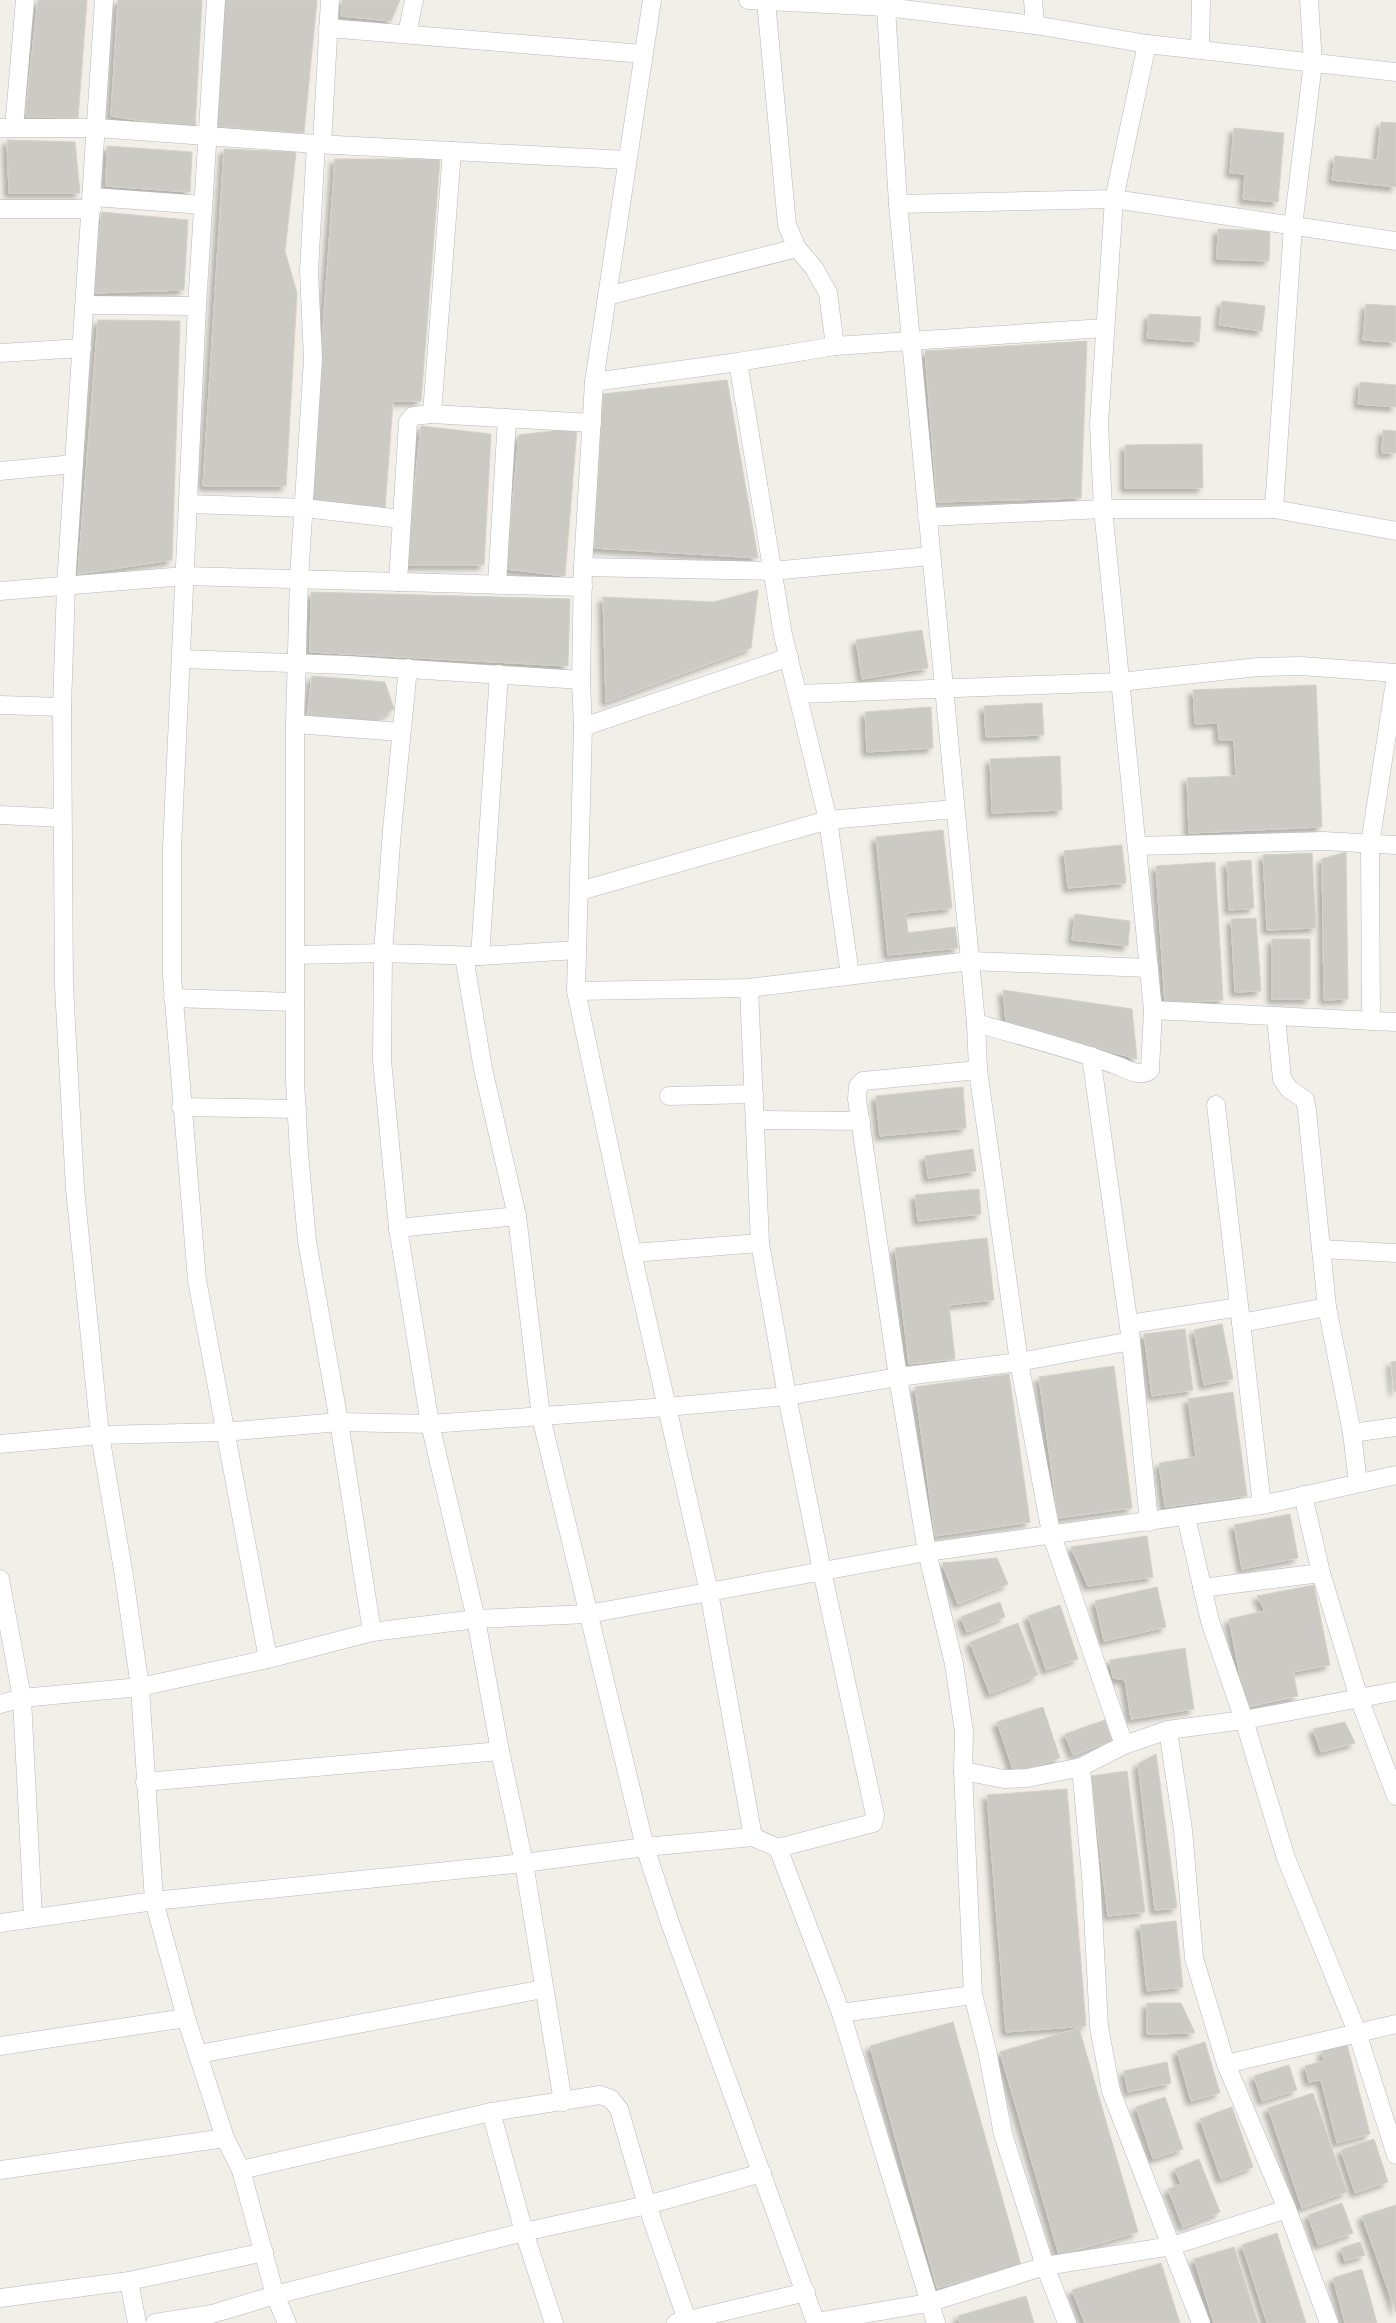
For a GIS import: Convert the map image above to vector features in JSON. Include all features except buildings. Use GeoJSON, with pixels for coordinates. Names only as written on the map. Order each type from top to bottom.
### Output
{"type":"FeatureCollection","features":[{"type":"Feature","properties":{"kind":"street"},"geometry":{"type":"LineString","coordinates":[[25,0],[7,128],[97,128],[319,144],[627,160]]}},
{"type":"Feature","properties":{"kind":"street"},"geometry":{"type":"LineString","coordinates":[[104,0],[86,305],[66,586],[62,707],[64,986],[75,1189],[100,1435],[124,1576],[140,1687],[154,1901],[186,2018],[225,2138],[240,2170],[275,2295],[286,2323]]}},
{"type":"Feature","properties":{"kind":"street"},"geometry":{"type":"LineString","coordinates":[[216,0],[197,306],[171,890],[173,998],[197,1280],[268,1659]]}},
{"type":"Feature","properties":{"kind":"street"},"geometry":{"type":"LineString","coordinates":[[330,0],[309,271],[313,359],[299,579],[295,724],[294,955],[298,1153],[308,1241],[372,1632]]}},
{"type":"Feature","properties":{"kind":"street"},"geometry":{"type":"LineString","coordinates":[[407,34],[414,0]]}},
{"type":"Feature","properties":{"kind":"street"},"geometry":{"type":"LineString","coordinates":[[652,0],[594,382],[583,567],[581,680],[583,727],[576,991],[632,1253],[709,1592],[753,1837]]}},
{"type":"Feature","properties":{"kind":"street"},"geometry":{"type":"LineString","coordinates":[[748,0],[897,5],[1147,44],[1200,48],[1313,64],[1396,72]]}},
{"type":"Feature","properties":{"kind":"street"},"geometry":{"type":"LineString","coordinates":[[1033,0],[1035,26]]}},
{"type":"Feature","properties":{"kind":"street"},"geometry":{"type":"LineString","coordinates":[[1200,48],[1201,0]]}},
{"type":"Feature","properties":{"kind":"street"},"geometry":{"type":"LineString","coordinates":[[1274,508],[1293,226],[1313,64],[1309,0]]}},
{"type":"Feature","properties":{"kind":"street"},"geometry":{"type":"LineString","coordinates":[[766,1],[787,225],[797,248],[814,268],[828,293],[835,346]]}},
{"type":"Feature","properties":{"kind":"street"},"geometry":{"type":"LineString","coordinates":[[897,5],[898,204],[976,1023],[978,1070],[1020,1362],[1051,1533],[1124,1745]]}},
{"type":"Feature","properties":{"kind":"street"},"geometry":{"type":"LineString","coordinates":[[328,28],[644,54]]}},
{"type":"Feature","properties":{"kind":"street"},"geometry":{"type":"LineString","coordinates":[[976,1023],[1092,1056],[1128,1070],[1146,1073],[1150,1070],[1153,1010],[1150,968],[1103,509],[1099,424],[1114,199],[1147,44]]}},
{"type":"Feature","properties":{"kind":"street"},"geometry":{"type":"LineString","coordinates":[[432,414],[452,151]]}},
{"type":"Feature","properties":{"kind":"street"},"geometry":{"type":"LineString","coordinates":[[898,204],[1114,199],[1396,241]]}},
{"type":"Feature","properties":{"kind":"street"},"geometry":{"type":"LineString","coordinates":[[0,209],[92,203],[203,205]]}},
{"type":"Feature","properties":{"kind":"street"},"geometry":{"type":"LineString","coordinates":[[607,296],[797,248]]}},
{"type":"Feature","properties":{"kind":"street"},"geometry":{"type":"LineString","coordinates":[[86,305],[197,306]]}},
{"type":"Feature","properties":{"kind":"street"},"geometry":{"type":"LineString","coordinates":[[594,382],[835,346],[1104,328]]}},
{"type":"Feature","properties":{"kind":"street"},"geometry":{"type":"LineString","coordinates":[[0,353],[82,348]]}},
{"type":"Feature","properties":{"kind":"street"},"geometry":{"type":"LineString","coordinates":[[738,362],[772,571],[789,657],[828,820],[850,975]]}},
{"type":"Feature","properties":{"kind":"street"},"geometry":{"type":"LineString","coordinates":[[398,582],[408,422],[413,416],[432,414],[592,424]]}},
{"type":"Feature","properties":{"kind":"street"},"geometry":{"type":"LineString","coordinates":[[497,585],[507,418]]}},
{"type":"Feature","properties":{"kind":"street"},"geometry":{"type":"LineString","coordinates":[[0,471],[74,464]]}},
{"type":"Feature","properties":{"kind":"street"},"geometry":{"type":"LineString","coordinates":[[188,504],[304,508],[402,519]]}},
{"type":"Feature","properties":{"kind":"street"},"geometry":{"type":"LineString","coordinates":[[927,517],[1103,509],[1274,508],[1396,530]]}},
{"type":"Feature","properties":{"kind":"street"},"geometry":{"type":"LineString","coordinates":[[583,567],[772,571],[931,556]]}},
{"type":"Feature","properties":{"kind":"street"},"geometry":{"type":"LineString","coordinates":[[0,591],[185,576],[583,587]]}},
{"type":"Feature","properties":{"kind":"street"},"geometry":{"type":"LineString","coordinates":[[583,727],[789,657]]}},
{"type":"Feature","properties":{"kind":"street"},"geometry":{"type":"LineString","coordinates":[[182,659],[408,668],[581,680]]}},
{"type":"Feature","properties":{"kind":"street"},"geometry":{"type":"LineString","coordinates":[[798,694],[1120,682],[1258,667],[1301,666],[1396,672]]}},
{"type":"Feature","properties":{"kind":"street"},"geometry":{"type":"LineString","coordinates":[[408,668],[392,830],[383,953],[382,1060],[398,1228],[430,1424],[476,1619],[500,1751],[524,1863],[562,2102]]}},
{"type":"Feature","properties":{"kind":"street"},"geometry":{"type":"LineString","coordinates":[[499,674],[472,956],[484,1068],[517,1216],[541,1418],[645,1847],[669,1920],[816,2323],[928,2303],[1045,2266],[1172,2246],[1288,2209]]}},
{"type":"Feature","properties":{"kind":"street"},"geometry":{"type":"LineString","coordinates":[[1371,1021],[1370,844],[1396,676]]}},
{"type":"Feature","properties":{"kind":"street"},"geometry":{"type":"LineString","coordinates":[[0,705],[62,707]]}},
{"type":"Feature","properties":{"kind":"street"},"geometry":{"type":"LineString","coordinates":[[295,724],[402,732]]}},
{"type":"Feature","properties":{"kind":"street"},"geometry":{"type":"LineString","coordinates":[[580,891],[828,820],[955,809]]}},
{"type":"Feature","properties":{"kind":"street"},"geometry":{"type":"LineString","coordinates":[[0,815],[62,818]]}},
{"type":"Feature","properties":{"kind":"street"},"geometry":{"type":"LineString","coordinates":[[1137,846],[1324,841],[1396,846]]}},
{"type":"Feature","properties":{"kind":"street"},"geometry":{"type":"LineString","coordinates":[[294,955],[383,953],[472,956],[578,950]]}},
{"type":"Feature","properties":{"kind":"street"},"geometry":{"type":"LineString","coordinates":[[576,991],[749,988],[970,962],[1150,968]]}},
{"type":"Feature","properties":{"kind":"street"},"geometry":{"type":"LineString","coordinates":[[0,1923],[154,1901],[524,1863],[645,1847],[753,1837],[778,1848],[873,1823],[875,1815],[822,1571],[787,1396],[760,1243],[749,988]]}},
{"type":"Feature","properties":{"kind":"street"},"geometry":{"type":"LineString","coordinates":[[173,998],[295,1002]]}},
{"type":"Feature","properties":{"kind":"street"},"geometry":{"type":"LineString","coordinates":[[1153,1010],[1396,1022]]}},
{"type":"Feature","properties":{"kind":"street"},"geometry":{"type":"LineString","coordinates":[[1276,1017],[1282,1079],[1289,1089],[1305,1100],[1307,1111],[1327,1307],[1352,1433],[1358,1483]]}},
{"type":"Feature","properties":{"kind":"street"},"geometry":{"type":"LineString","coordinates":[[1092,1056],[1129,1324],[1149,1522]]}},
{"type":"Feature","properties":{"kind":"street"},"geometry":{"type":"LineString","coordinates":[[978,1070],[864,1081],[857,1091],[898,1377],[927,1552],[954,1664],[964,1732],[963,1771],[973,1995],[987,2050],[1003,2134],[1045,2266],[1067,2323]]}},
{"type":"Feature","properties":{"kind":"street"},"geometry":{"type":"LineString","coordinates":[[669,1096],[754,1094]]}},
{"type":"Feature","properties":{"kind":"street"},"geometry":{"type":"LineString","coordinates":[[1216,1105],[1262,1505]]}},
{"type":"Feature","properties":{"kind":"street"},"geometry":{"type":"LineString","coordinates":[[181,1107],[297,1109]]}},
{"type":"Feature","properties":{"kind":"street"},"geometry":{"type":"LineString","coordinates":[[755,1120],[861,1122]]}},
{"type":"Feature","properties":{"kind":"street"},"geometry":{"type":"LineString","coordinates":[[398,1228],[517,1216]]}},
{"type":"Feature","properties":{"kind":"street"},"geometry":{"type":"LineString","coordinates":[[632,1253],[760,1243]]}},
{"type":"Feature","properties":{"kind":"street"},"geometry":{"type":"LineString","coordinates":[[1321,1249],[1396,1253]]}},
{"type":"Feature","properties":{"kind":"street"},"geometry":{"type":"LineString","coordinates":[[1129,1324],[1327,1307]]}},
{"type":"Feature","properties":{"kind":"street"},"geometry":{"type":"LineString","coordinates":[[0,1444],[100,1435],[224,1432],[339,1422],[430,1424],[667,1408],[787,1396],[898,1377],[1020,1362],[1131,1341]]}},
{"type":"Feature","properties":{"kind":"street"},"geometry":{"type":"LineString","coordinates":[[1352,1433],[1396,1427]]}},
{"type":"Feature","properties":{"kind":"street"},"geometry":{"type":"LineString","coordinates":[[0,1704],[22,1698],[140,1687],[268,1659],[372,1632],[476,1619],[588,1614],[927,1552],[1051,1533],[1149,1522],[1262,1505],[1396,1475]]}},
{"type":"Feature","properties":{"kind":"street"},"geometry":{"type":"LineString","coordinates":[[1303,1495],[1321,1573],[1359,1698],[1396,1796]]}},
{"type":"Feature","properties":{"kind":"street"},"geometry":{"type":"LineString","coordinates":[[1186,1516],[1210,1621],[1244,1720],[1286,1858],[1357,2032],[1396,2155]]}},
{"type":"Feature","properties":{"kind":"street"},"geometry":{"type":"LineString","coordinates":[[1202,1588],[1321,1573]]}},
{"type":"Feature","properties":{"kind":"street"},"geometry":{"type":"LineString","coordinates":[[0,1579],[22,1698],[33,1917]]}},
{"type":"Feature","properties":{"kind":"street"},"geometry":{"type":"LineString","coordinates":[[963,1771],[1004,1779],[1027,1778],[1081,1767],[1124,1745],[1168,1730],[1244,1720],[1396,1691]]}},
{"type":"Feature","properties":{"kind":"street"},"geometry":{"type":"LineString","coordinates":[[1168,1730],[1183,1830],[1194,1958],[1226,2064],[1288,2209],[1329,2323]]}},
{"type":"Feature","properties":{"kind":"street"},"geometry":{"type":"LineString","coordinates":[[145,1782],[500,1751]]}},
{"type":"Feature","properties":{"kind":"street"},"geometry":{"type":"LineString","coordinates":[[1081,1767],[1090,1874],[1099,2027],[1109,2082],[1201,2323]]}},
{"type":"Feature","properties":{"kind":"street"},"geometry":{"type":"LineString","coordinates":[[778,1848],[841,2013],[928,2303],[936,2323]]}},
{"type":"Feature","properties":{"kind":"street"},"geometry":{"type":"LineString","coordinates":[[199,2054],[543,1989]]}},
{"type":"Feature","properties":{"kind":"street"},"geometry":{"type":"LineString","coordinates":[[841,2013],[973,1995]]}},
{"type":"Feature","properties":{"kind":"street"},"geometry":{"type":"LineString","coordinates":[[0,2046],[186,2018]]}},
{"type":"Feature","properties":{"kind":"street"},"geometry":{"type":"LineString","coordinates":[[1226,2064],[1396,2024]]}},
{"type":"Feature","properties":{"kind":"street"},"geometry":{"type":"LineString","coordinates":[[240,2170],[491,2112],[600,2095],[611,2099],[619,2108],[684,2322],[806,2292]]}},
{"type":"Feature","properties":{"kind":"street"},"geometry":{"type":"LineString","coordinates":[[491,2112],[524,2232],[554,2323]]}},
{"type":"Feature","properties":{"kind":"street"},"geometry":{"type":"LineString","coordinates":[[0,2170],[225,2138]]}},
{"type":"Feature","properties":{"kind":"street"},"geometry":{"type":"LineString","coordinates":[[155,2323],[212,2314],[275,2295],[524,2232],[647,2205],[762,2173]]}},
{"type":"Feature","properties":{"kind":"street"},"geometry":{"type":"LineString","coordinates":[[0,2298],[129,2281],[264,2252]]}},
{"type":"Feature","properties":{"kind":"street"},"geometry":{"type":"LineString","coordinates":[[129,2281],[137,2323]]}}]}
